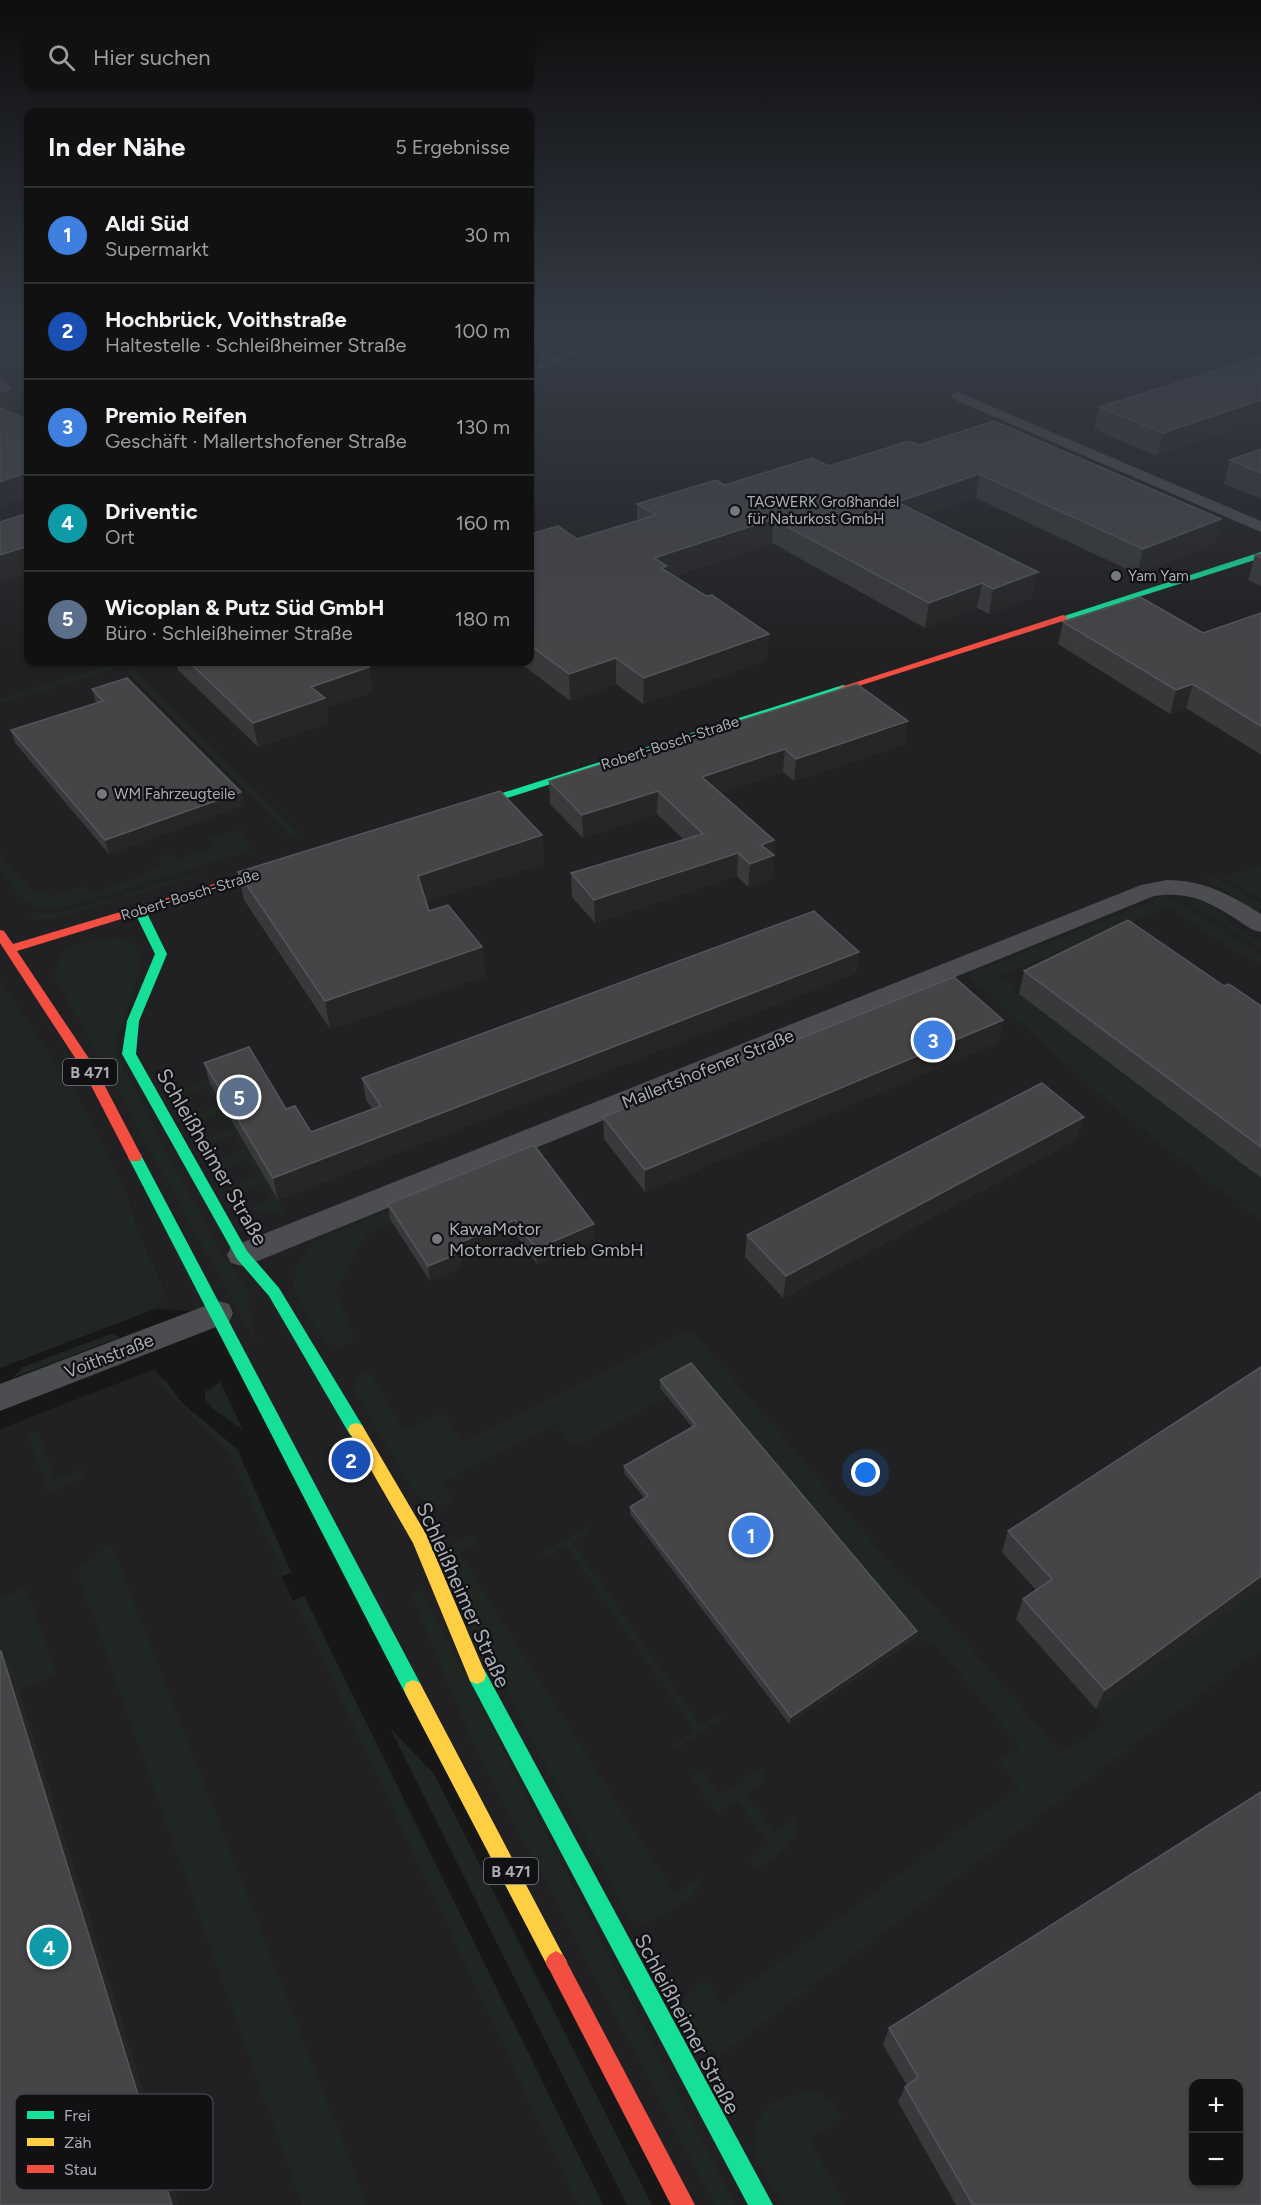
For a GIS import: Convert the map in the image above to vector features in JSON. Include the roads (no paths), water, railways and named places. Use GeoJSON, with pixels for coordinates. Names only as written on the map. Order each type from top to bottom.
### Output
{"type":"FeatureCollection","features":[{"type":"Feature","properties":{"kind":"street"},"geometry":{"type":"LineString","coordinates":[[1054,438],[1261,527]]}},
{"type":"Feature","properties":{"kind":"street","name":"Robert-Bosch-Straße"},"geometry":{"type":"LineString","coordinates":[[448,814],[1261,555]]}},
{"type":"Feature","properties":{"kind":"street","name":"Robert-Bosch-Straße"},"geometry":{"type":"LineString","coordinates":[[10,949],[300,861]]}},
{"type":"Feature","properties":{"kind":"street","name":"Mallertshofener Straße"},"geometry":{"type":"LineString","coordinates":[[242,1255],[1149,890],[1174,885],[1206,891],[1261,925]]}},
{"type":"Feature","properties":{"kind":"street","name":"Schleißheimer Straße"},"geometry":{"type":"LineString","coordinates":[[140,911],[161,954],[133,1021],[129,1054],[242,1255],[274,1292],[420,1539],[485,1695],[760,2205]]}},
{"type":"Feature","properties":{"kind":"street","name":"B 471"},"geometry":{"type":"LineString","coordinates":[[0,934],[88,1069],[218,1313],[683,2205]]}},
{"type":"Feature","properties":{"kind":"street","name":"Voithstraße"},"geometry":{"type":"LineString","coordinates":[[0,1398],[218,1313]]}},
{"type":"Feature","properties":{"kind":"place","name":"TAGWERK Großhandel für Naturkost GmbH"},"geometry":{"type":"Point","coordinates":[735,511]}},
{"type":"Feature","properties":{"kind":"place","name":"Yam Yam"},"geometry":{"type":"Point","coordinates":[1116,576]}},
{"type":"Feature","properties":{"kind":"place","name":"WM Fahrzeugteile"},"geometry":{"type":"Point","coordinates":[102,794]}},
{"type":"Feature","properties":{"kind":"place","name":"Premio Reifen"},"geometry":{"type":"Point","coordinates":[933,1040]}},
{"type":"Feature","properties":{"kind":"place","name":"Wicoplan & Putz Süd GmbH"},"geometry":{"type":"Point","coordinates":[239,1097]}},
{"type":"Feature","properties":{"kind":"place","name":"KawaMotor Motorradvertrieb GmbH"},"geometry":{"type":"Point","coordinates":[437,1239]}},
{"type":"Feature","properties":{"kind":"place","name":"Hochbrück, Voithstraße"},"geometry":{"type":"Point","coordinates":[351,1460]}},
{"type":"Feature","properties":{"kind":"place","name":"Aldi Süd"},"geometry":{"type":"Point","coordinates":[751,1535]}},
{"type":"Feature","properties":{"kind":"place","name":"Driventic"},"geometry":{"type":"Point","coordinates":[49,1947]}}]}
